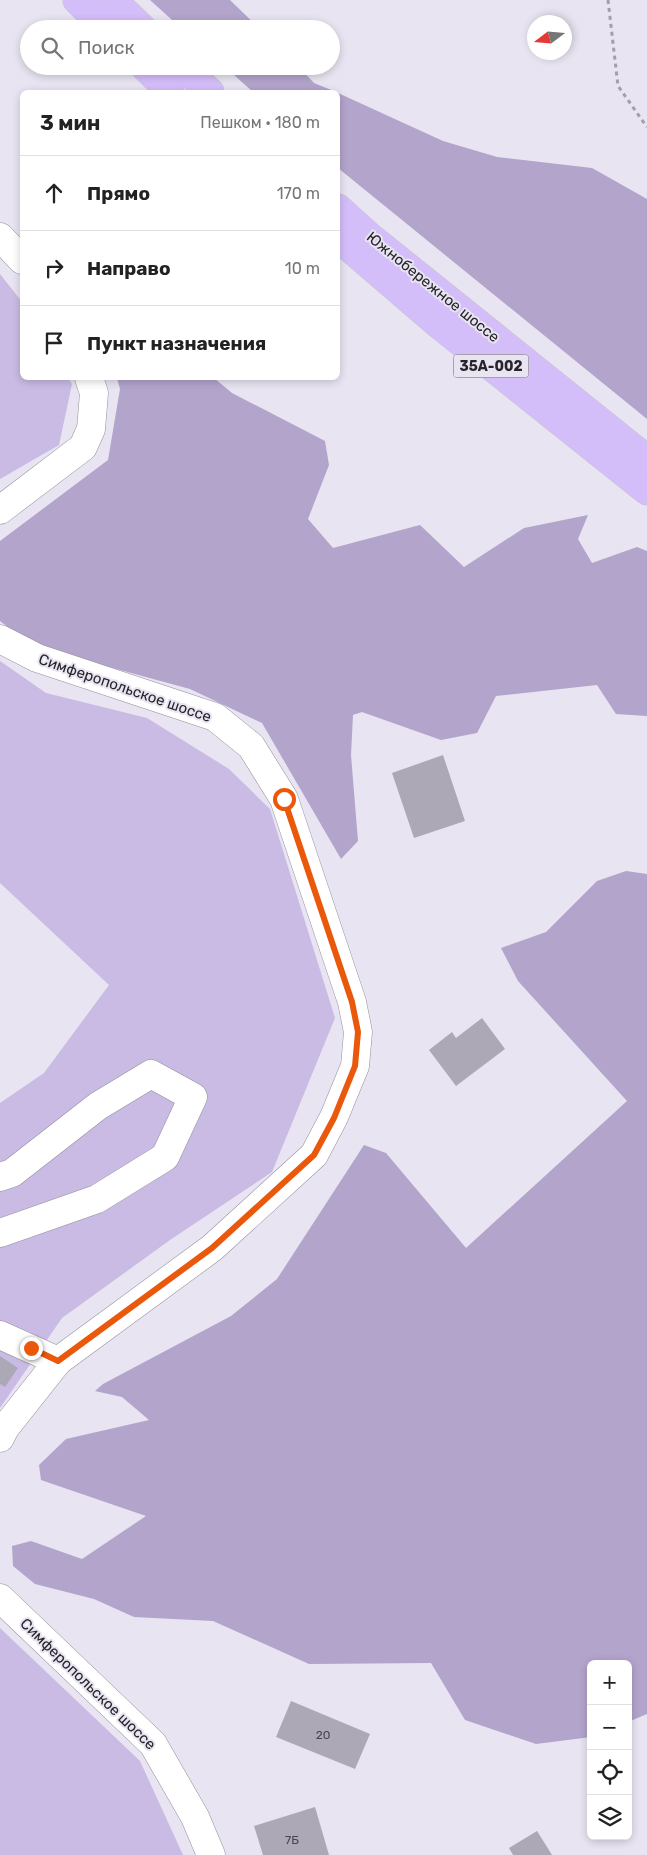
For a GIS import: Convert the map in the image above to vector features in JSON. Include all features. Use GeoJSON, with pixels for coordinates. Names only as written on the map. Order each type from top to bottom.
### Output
{"type":"FeatureCollection","features":[{"type":"Feature","properties":{"kind":"highway"},"geometry":{"type":"LineString","coordinates":[[77,0],[97,20]]}},
{"type":"Feature","properties":{"kind":"highway"},"geometry":{"type":"LineString","coordinates":[[113,0],[134,20]]}},
{"type":"Feature","properties":{"kind":"highway"},"geometry":{"type":"LineString","coordinates":[[153,75],[168,90]]}},
{"type":"Feature","properties":{"kind":"highway"},"geometry":{"type":"LineString","coordinates":[[192,75],[208,90]]}},
{"type":"Feature","properties":{"kind":"highway","name":"Южнобережное шоссе"},"geometry":{"type":"LineString","coordinates":[[340,210],[369,236],[647,459]]}},
{"type":"Feature","properties":{"kind":"highway","name":"Южнобережное шоссе"},"geometry":{"type":"LineString","coordinates":[[340,240],[438,324],[647,491]]}},
{"type":"Feature","properties":{"kind":"street"},"geometry":{"type":"LineString","coordinates":[[0,237],[20,258]]}},
{"type":"Feature","properties":{"kind":"street"},"geometry":{"type":"LineString","coordinates":[[0,510],[83,447],[91,429],[94,393],[90,380]]}},
{"type":"Feature","properties":{"kind":"street","name":"Симферопольское шоссе"},"geometry":{"type":"LineString","coordinates":[[0,638],[37,658],[215,717],[251,746],[284,799],[352,1002],[358,1032],[355,1066],[334,1118],[314,1155],[212,1248],[58,1361],[5,1428],[0,1438]]}},
{"type":"Feature","properties":{"kind":"street"},"geometry":{"type":"LineString","coordinates":[[0,1177],[12,1173],[98,1106],[151,1074],[193,1097],[165,1157],[97,1199],[0,1233]]}},
{"type":"Feature","properties":{"kind":"street"},"geometry":{"type":"LineString","coordinates":[[0,1335],[58,1361]]}},
{"type":"Feature","properties":{"kind":"street","name":"Симферопольское шоссе"},"geometry":{"type":"LineString","coordinates":[[0,1598],[153,1744],[195,1817],[211,1855]]}},
{"type":"Feature","properties":{"kind":"path"},"geometry":{"type":"LineString","coordinates":[[608,0],[618,86],[647,127]]}},
{"type":"Feature","properties":{"kind":"shaded area"},"geometry":{"type":"Polygon","coordinates":[[[150,0],[230,0],[251,20],[172,20],[150,0]]]}},
{"type":"Feature","properties":{"kind":"shaded area"},"geometry":{"type":"Polygon","coordinates":[[[234,75],[306,75],[314,83],[331,90],[251,90],[234,75]]]}},
{"type":"Feature","properties":{"kind":"shaded area"},"geometry":{"type":"Polygon","coordinates":[[[340,94],[443,141],[497,157],[592,168],[647,199],[647,419],[340,170],[340,94]]]}},
{"type":"Feature","properties":{"kind":"shaded area"},"geometry":{"type":"Polygon","coordinates":[[[0,274],[20,299],[20,380],[69,380],[72,384],[59,445],[0,479],[0,274]]]}},
{"type":"Feature","properties":{"kind":"shaded area"},"geometry":{"type":"Polygon","coordinates":[[[118,380],[216,380],[232,393],[325,441],[329,465],[308,519],[333,548],[420,525],[464,567],[524,528],[588,515],[578,539],[592,563],[637,547],[647,551],[647,716],[616,714],[597,685],[496,696],[477,733],[441,740],[362,712],[353,715],[351,755],[358,841],[341,859],[262,723],[190,689],[32,646],[0,621],[0,541],[108,460],[120,389],[118,380]]]}},
{"type":"Feature","properties":{"kind":"shaded area"},"geometry":{"type":"Polygon","coordinates":[[[0,661],[46,693],[147,718],[229,769],[270,809],[335,1018],[272,1172],[170,1240],[62,1318],[0,1408],[0,1103],[44,1073],[109,985],[0,883],[0,661]]]}},
{"type":"Feature","properties":{"kind":"shaded area"},"geometry":{"type":"Polygon","coordinates":[[[626,871],[647,874],[647,1714],[632,1720],[632,1660],[587,1660],[587,1738],[536,1744],[465,1720],[431,1663],[309,1664],[213,1621],[134,1617],[94,1599],[35,1584],[13,1566],[12,1546],[31,1541],[82,1559],[146,1516],[41,1480],[39,1465],[66,1439],[149,1420],[122,1397],[95,1391],[103,1384],[231,1316],[277,1279],[364,1145],[386,1153],[466,1248],[627,1101],[518,981],[501,948],[546,932],[597,881],[626,871]]]}},
{"type":"Feature","properties":{"kind":"shaded area"},"geometry":{"type":"Polygon","coordinates":[[[0,1628],[140,1761],[183,1855],[0,1855],[0,1628]]]}},
{"type":"Feature","properties":{"kind":"building"},"geometry":{"type":"Polygon","coordinates":[[[443,755],[465,821],[414,838],[392,773],[443,755]]]}},
{"type":"Feature","properties":{"kind":"building"},"geometry":{"type":"Polygon","coordinates":[[[482,1018],[505,1049],[456,1086],[429,1050],[452,1032],[456,1038],[482,1018]]]}},
{"type":"Feature","properties":{"kind":"building"},"geometry":{"type":"Polygon","coordinates":[[[0,1356],[18,1368],[5,1387],[0,1384],[0,1356]]]}},
{"type":"Feature","properties":{"kind":"building"},"geometry":{"type":"Polygon","coordinates":[[[291,1701],[370,1734],[355,1769],[276,1737],[291,1701]]]}},
{"type":"Feature","properties":{"kind":"building"},"geometry":{"type":"Polygon","coordinates":[[[315,1807],[329,1855],[263,1855],[254,1826],[315,1807]]]}},
{"type":"Feature","properties":{"kind":"building"},"geometry":{"type":"Polygon","coordinates":[[[537,1831],[552,1855],[513,1855],[509,1848],[537,1831]]]}},
{"type":"Feature","properties":{"kind":"route"},"geometry":{"type":"LineString","coordinates":[[31,1348],[58,1361],[212,1248],[314,1155],[334,1118],[355,1066],[358,1032],[352,1002],[284,799]]}}]}
